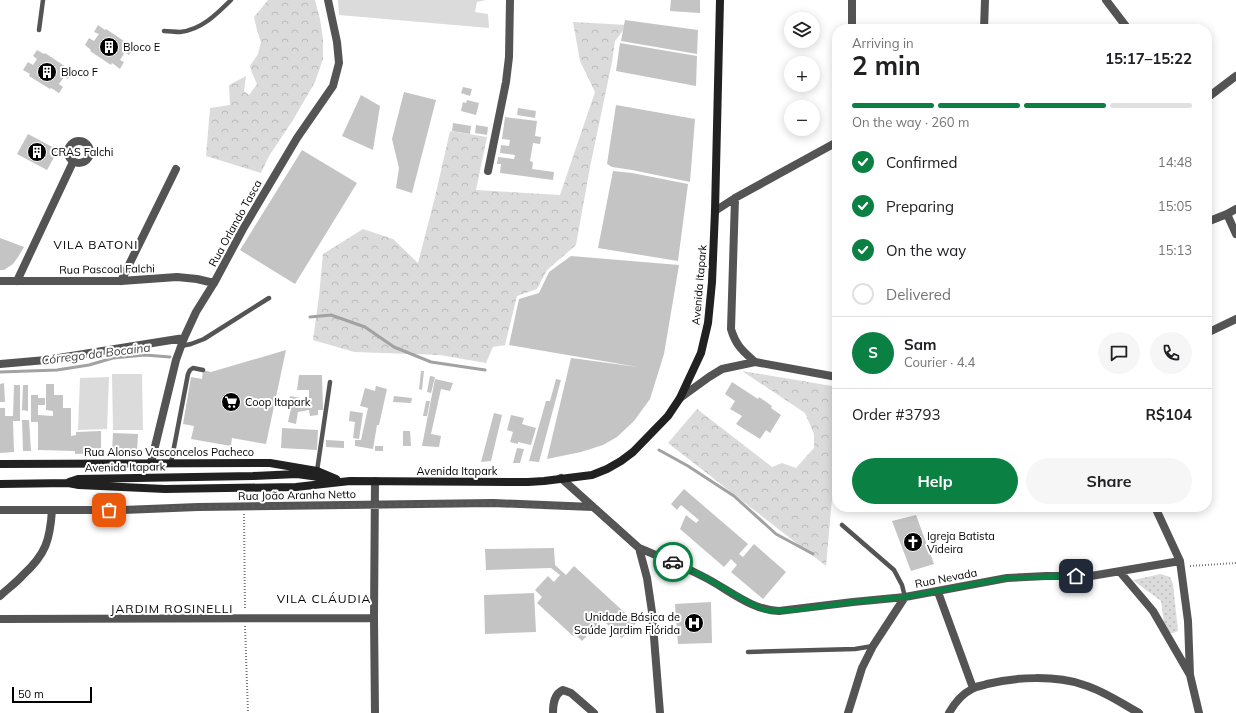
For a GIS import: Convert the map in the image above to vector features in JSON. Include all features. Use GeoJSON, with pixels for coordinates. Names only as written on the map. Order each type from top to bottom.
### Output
{"type":"FeatureCollection","features":[{"type":"Feature","properties":{"kind":"main road","name":"Avenida Itapark"},"geometry":{"type":"LineString","coordinates":[[68,482],[79,485],[166,489],[296,487],[375,481],[528,482],[592,475],[622,461],[634,452],[668,416],[680,398],[701,353],[708,323],[712,282],[715,211],[720,0]]}},
{"type":"Feature","properties":{"kind":"main road"},"geometry":{"type":"LineString","coordinates":[[252,463],[253,487]]}},
{"type":"Feature","properties":{"kind":"main road","name":"Rua Alonso Vasconcelos Pacheco"},"geometry":{"type":"LineString","coordinates":[[0,464],[270,463],[317,471],[336,479]]}},
{"type":"Feature","properties":{"kind":"main road","name":"Avenida Itapark"},"geometry":{"type":"LineString","coordinates":[[0,484],[68,482],[78,479],[297,474],[350,482]]}},
{"type":"Feature","properties":{"kind":"street","name":"Rua Orlando Tasca"},"geometry":{"type":"LineString","coordinates":[[151,463],[176,360],[182,342],[196,312],[297,138],[332,86],[338,69],[339,57],[328,0]]}},
{"type":"Feature","properties":{"kind":"street"},"geometry":{"type":"LineString","coordinates":[[488,171],[506,82],[509,57],[510,0]]}},
{"type":"Feature","properties":{"kind":"street"},"geometry":{"type":"LineString","coordinates":[[852,0],[852,24]]}},
{"type":"Feature","properties":{"kind":"street"},"geometry":{"type":"LineString","coordinates":[[984,24],[986,0]]}},
{"type":"Feature","properties":{"kind":"street"},"geometry":{"type":"LineString","coordinates":[[1106,0],[1124,24]]}},
{"type":"Feature","properties":{"kind":"street"},"geometry":{"type":"LineString","coordinates":[[1212,94],[1236,76]]}},
{"type":"Feature","properties":{"kind":"street"},"geometry":{"type":"LineString","coordinates":[[715,211],[735,198],[832,145]]}},
{"type":"Feature","properties":{"kind":"street"},"geometry":{"type":"LineString","coordinates":[[17,281],[73,162]]}},
{"type":"Feature","properties":{"kind":"street"},"geometry":{"type":"LineString","coordinates":[[121,281],[176,169]]}},
{"type":"Feature","properties":{"kind":"street"},"geometry":{"type":"LineString","coordinates":[[735,198],[731,329],[740,349],[755,362]]}},
{"type":"Feature","properties":{"kind":"street"},"geometry":{"type":"LineString","coordinates":[[1212,220],[1236,209]]}},
{"type":"Feature","properties":{"kind":"street"},"geometry":{"type":"LineString","coordinates":[[1227,214],[1236,234]]}},
{"type":"Feature","properties":{"kind":"street","name":"Rua Pascoal Falchi"},"geometry":{"type":"LineString","coordinates":[[0,281],[121,281],[178,278],[197,279],[214,283]]}},
{"type":"Feature","properties":{"kind":"street"},"geometry":{"type":"LineString","coordinates":[[1212,331],[1236,319]]}},
{"type":"Feature","properties":{"kind":"street"},"geometry":{"type":"LineString","coordinates":[[0,364],[46,360],[182,342]]}},
{"type":"Feature","properties":{"kind":"street"},"geometry":{"type":"LineString","coordinates":[[736,366],[740,349]]}},
{"type":"Feature","properties":{"kind":"street"},"geometry":{"type":"LineString","coordinates":[[680,398],[709,377],[722,370],[755,362],[832,376]]}},
{"type":"Feature","properties":{"kind":"street"},"geometry":{"type":"LineString","coordinates":[[561,478],[639,548],[683,566],[762,609],[770,611],[796,610],[905,597]]}},
{"type":"Feature","properties":{"kind":"street"},"geometry":{"type":"LineString","coordinates":[[375,481],[375,713]]}},
{"type":"Feature","properties":{"kind":"street","name":"Rua João Aranha Netto"},"geometry":{"type":"LineString","coordinates":[[0,510],[123,510],[198,507],[493,504],[593,507]]}},
{"type":"Feature","properties":{"kind":"street"},"geometry":{"type":"LineString","coordinates":[[0,596],[38,560],[51,530],[52,510]]}},
{"type":"Feature","properties":{"kind":"street"},"geometry":{"type":"LineString","coordinates":[[1158,512],[1180,564],[1188,621],[1190,675],[1199,713]]}},
{"type":"Feature","properties":{"kind":"street"},"geometry":{"type":"LineString","coordinates":[[639,548],[647,578],[652,612],[660,713]]}},
{"type":"Feature","properties":{"kind":"street","name":"Rua Nevada"},"geometry":{"type":"LineString","coordinates":[[848,713],[862,668],[873,646],[905,597],[1007,578],[1091,576],[1180,564]]}},
{"type":"Feature","properties":{"kind":"street"},"geometry":{"type":"LineString","coordinates":[[1120,572],[1153,611],[1190,675]]}},
{"type":"Feature","properties":{"kind":"street"},"geometry":{"type":"LineString","coordinates":[[938,592],[973,688]]}},
{"type":"Feature","properties":{"kind":"street"},"geometry":{"type":"LineString","coordinates":[[0,619],[374,618]]}},
{"type":"Feature","properties":{"kind":"street"},"geometry":{"type":"LineString","coordinates":[[949,713],[958,701],[973,688],[1002,680],[1056,679],[1084,684],[1108,695],[1139,713]]}},
{"type":"Feature","properties":{"kind":"street"},"geometry":{"type":"LineString","coordinates":[[553,713],[556,695],[563,690],[571,694],[594,713]]}},
{"type":"Feature","properties":{"kind":"lane"},"geometry":{"type":"LineString","coordinates":[[39,30],[43,0]]}},
{"type":"Feature","properties":{"kind":"lane"},"geometry":{"type":"LineString","coordinates":[[164,31],[181,32],[195,28],[209,20],[231,0]]}},
{"type":"Feature","properties":{"kind":"lane"},"geometry":{"type":"LineString","coordinates":[[182,342],[191,344],[204,339],[269,298]]}},
{"type":"Feature","properties":{"kind":"lane"},"geometry":{"type":"LineString","coordinates":[[171,463],[188,374],[193,368],[204,370]]}},
{"type":"Feature","properties":{"kind":"lane"},"geometry":{"type":"LineString","coordinates":[[317,471],[330,382]]}},
{"type":"Feature","properties":{"kind":"lane"},"geometry":{"type":"LineString","coordinates":[[842,525],[894,570],[902,585],[905,597]]}},
{"type":"Feature","properties":{"kind":"lane"},"geometry":{"type":"LineString","coordinates":[[748,652],[855,649],[873,646]]}},
{"type":"Feature","properties":{"kind":"path"},"geometry":{"type":"LineString","coordinates":[[1180,564],[1236,563]]}},
{"type":"Feature","properties":{"kind":"green space"},"geometry":{"type":"Polygon","coordinates":[[[268,0],[315,0],[323,39],[323,59],[315,82],[293,120],[269,156],[261,173],[206,156],[210,108],[230,105],[229,85],[246,76],[244,91],[249,95],[257,84],[250,66],[258,54],[261,42],[254,17],[268,0]]]}},
{"type":"Feature","properties":{"kind":"green space"},"geometry":{"type":"Polygon","coordinates":[[[338,0],[486,0],[477,2],[475,12],[488,14],[489,28],[339,15],[338,0]]]}},
{"type":"Feature","properties":{"kind":"green space"},"geometry":{"type":"Polygon","coordinates":[[[573,22],[627,25],[615,41],[576,245],[547,270],[537,289],[517,296],[505,345],[493,347],[486,363],[440,355],[354,352],[313,340],[323,254],[363,229],[393,239],[418,263],[450,131],[487,137],[476,190],[560,195],[595,92],[580,61],[573,22]]]}},
{"type":"Feature","properties":{"kind":"green space"},"geometry":{"type":"Polygon","coordinates":[[[742,371],[832,386],[832,499],[826,566],[668,443],[697,409],[772,467],[782,463],[796,468],[814,448],[814,434],[805,413],[742,371]]]}},
{"type":"Feature","properties":{"kind":"green space"},"geometry":{"type":"Polygon","coordinates":[[[112,374],[142,374],[143,430],[113,430],[112,374]]]}},
{"type":"Feature","properties":{"kind":"green space"},"geometry":{"type":"Polygon","coordinates":[[[109,377],[107,429],[78,430],[80,378],[109,377]]]}},
{"type":"Feature","properties":{"kind":"green space"},"geometry":{"type":"Polygon","coordinates":[[[1161,574],[1170,577],[1173,584],[1178,631],[1173,633],[1168,633],[1167,627],[1164,623],[1161,601],[1133,580],[1161,574]]]}},
{"type":"Feature","properties":{"kind":"building"},"geometry":{"type":"Polygon","coordinates":[[[671,0],[700,0],[700,13],[670,11],[671,0]]]}},
{"type":"Feature","properties":{"kind":"building"},"geometry":{"type":"Polygon","coordinates":[[[625,20],[698,30],[697,54],[621,41],[625,20]]]}},
{"type":"Feature","properties":{"kind":"building","name":"Bloco E"},"geometry":{"type":"Polygon","coordinates":[[[98,25],[127,43],[126,45],[133,49],[129,55],[125,52],[120,60],[124,62],[120,69],[112,63],[111,65],[90,51],[91,50],[85,45],[89,38],[94,41],[99,34],[94,32],[98,25]]]}},
{"type":"Feature","properties":{"kind":"building"},"geometry":{"type":"Polygon","coordinates":[[[620,43],[697,56],[696,86],[616,71],[620,43]]]}},
{"type":"Feature","properties":{"kind":"building","name":"Bloco F"},"geometry":{"type":"Polygon","coordinates":[[[37,50],[44,54],[45,53],[66,67],[65,69],[72,74],[68,79],[64,77],[59,84],[63,87],[59,93],[29,76],[30,74],[23,70],[28,62],[33,65],[37,59],[33,56],[37,50]]]}},
{"type":"Feature","properties":{"kind":"building"},"geometry":{"type":"Polygon","coordinates":[[[463,87],[472,89],[470,96],[461,93],[463,87]]]}},
{"type":"Feature","properties":{"kind":"building"},"geometry":{"type":"Polygon","coordinates":[[[404,92],[436,100],[412,193],[396,188],[399,168],[392,139],[404,92]]]}},
{"type":"Feature","properties":{"kind":"building"},"geometry":{"type":"Polygon","coordinates":[[[361,95],[380,106],[373,150],[342,136],[361,95]]]}},
{"type":"Feature","properties":{"kind":"building"},"geometry":{"type":"Polygon","coordinates":[[[467,100],[479,103],[476,115],[461,111],[463,102],[466,103],[467,100]]]}},
{"type":"Feature","properties":{"kind":"building"},"geometry":{"type":"Polygon","coordinates":[[[616,105],[695,119],[690,182],[612,167],[607,164],[616,105]]]}},
{"type":"Feature","properties":{"kind":"building"},"geometry":{"type":"Polygon","coordinates":[[[518,108],[536,111],[535,118],[517,115],[518,108]]]}},
{"type":"Feature","properties":{"kind":"building"},"geometry":{"type":"Polygon","coordinates":[[[505,117],[537,121],[535,136],[541,137],[540,144],[533,143],[530,161],[533,162],[532,169],[554,172],[553,180],[500,173],[501,164],[497,164],[498,157],[514,159],[515,155],[500,153],[501,145],[509,146],[510,140],[502,139],[505,117]]]}},
{"type":"Feature","properties":{"kind":"building"},"geometry":{"type":"Polygon","coordinates":[[[453,123],[471,126],[470,134],[452,131],[453,123]]]}},
{"type":"Feature","properties":{"kind":"building"},"geometry":{"type":"Polygon","coordinates":[[[476,125],[488,127],[487,135],[475,133],[476,125]]]}},
{"type":"Feature","properties":{"kind":"building","name":"CRAS Falchi"},"geometry":{"type":"Polygon","coordinates":[[[28,134],[58,150],[47,170],[17,154],[28,134]]]}},
{"type":"Feature","properties":{"kind":"building"},"geometry":{"type":"Polygon","coordinates":[[[302,150],[357,183],[295,284],[240,250],[302,150]]]}},
{"type":"Feature","properties":{"kind":"building"},"geometry":{"type":"Polygon","coordinates":[[[613,171],[632,173],[688,184],[678,261],[598,248],[613,171]]]}},
{"type":"Feature","properties":{"kind":"building"},"geometry":{"type":"Polygon","coordinates":[[[0,238],[24,247],[13,264],[4,270],[0,270],[0,238]]]}},
{"type":"Feature","properties":{"kind":"building"},"geometry":{"type":"Polygon","coordinates":[[[571,256],[679,265],[664,354],[650,399],[634,421],[617,437],[603,445],[581,452],[547,459],[571,358],[638,367],[509,345],[519,299],[539,293],[549,272],[571,256]]]}},
{"type":"Feature","properties":{"kind":"building","name":"Coop Itapark"},"geometry":{"type":"Polygon","coordinates":[[[286,350],[266,444],[232,438],[231,446],[191,439],[194,426],[183,424],[191,377],[202,379],[203,370],[211,372],[286,350]]]}},
{"type":"Feature","properties":{"kind":"building"},"geometry":{"type":"Polygon","coordinates":[[[421,371],[424,371],[422,390],[419,389],[421,371]]]}},
{"type":"Feature","properties":{"kind":"building"},"geometry":{"type":"Polygon","coordinates":[[[299,375],[322,375],[323,410],[318,410],[318,415],[310,416],[309,410],[298,412],[296,424],[288,422],[291,408],[288,407],[290,396],[300,398],[300,401],[309,399],[309,390],[297,390],[299,375]]]}},
{"type":"Feature","properties":{"kind":"building"},"geometry":{"type":"Polygon","coordinates":[[[430,376],[435,377],[431,393],[427,392],[430,376]]]}},
{"type":"Feature","properties":{"kind":"building"},"geometry":{"type":"Polygon","coordinates":[[[435,379],[453,383],[450,391],[441,389],[431,434],[441,436],[439,447],[422,446],[435,379]]]}},
{"type":"Feature","properties":{"kind":"building"},"geometry":{"type":"Polygon","coordinates":[[[556,379],[561,380],[539,462],[529,461],[546,401],[550,401],[556,379]]]}},
{"type":"Feature","properties":{"kind":"building"},"geometry":{"type":"Polygon","coordinates":[[[732,382],[758,399],[759,397],[772,406],[771,408],[781,415],[770,433],[766,430],[760,439],[736,424],[742,416],[730,409],[735,401],[725,394],[732,382]]]}},
{"type":"Feature","properties":{"kind":"building"},"geometry":{"type":"Polygon","coordinates":[[[4,383],[5,402],[0,402],[0,384],[4,383]]]}},
{"type":"Feature","properties":{"kind":"building"},"geometry":{"type":"Polygon","coordinates":[[[46,384],[54,384],[54,395],[63,395],[63,408],[71,408],[71,436],[76,435],[76,432],[101,431],[101,453],[75,454],[75,451],[38,450],[38,422],[31,422],[31,395],[38,395],[38,398],[45,398],[45,405],[38,405],[38,415],[53,416],[53,411],[46,410],[46,384]]]}},
{"type":"Feature","properties":{"kind":"building"},"geometry":{"type":"Polygon","coordinates":[[[14,385],[20,385],[20,421],[13,421],[14,452],[0,453],[0,408],[5,408],[5,416],[13,416],[14,385]]]}},
{"type":"Feature","properties":{"kind":"building"},"geometry":{"type":"Polygon","coordinates":[[[23,385],[28,385],[28,411],[22,410],[23,385]]]}},
{"type":"Feature","properties":{"kind":"building"},"geometry":{"type":"Polygon","coordinates":[[[376,386],[387,389],[379,425],[377,425],[373,449],[355,446],[355,440],[361,440],[368,408],[360,406],[365,388],[375,391],[376,386]]]}},
{"type":"Feature","properties":{"kind":"building"},"geometry":{"type":"Polygon","coordinates":[[[394,396],[412,398],[411,403],[393,402],[394,396]]]}},
{"type":"Feature","properties":{"kind":"building"},"geometry":{"type":"Polygon","coordinates":[[[426,401],[430,401],[427,416],[423,416],[426,401]]]}},
{"type":"Feature","properties":{"kind":"building"},"geometry":{"type":"Polygon","coordinates":[[[350,411],[363,413],[359,439],[353,438],[355,422],[349,421],[350,411]]]}},
{"type":"Feature","properties":{"kind":"building"},"geometry":{"type":"Polygon","coordinates":[[[494,413],[502,415],[491,461],[481,462],[494,413]]]}},
{"type":"Feature","properties":{"kind":"building"},"geometry":{"type":"Polygon","coordinates":[[[511,415],[524,418],[522,424],[536,428],[531,445],[510,442],[513,432],[507,430],[511,415]]]}},
{"type":"Feature","properties":{"kind":"building"},"geometry":{"type":"Polygon","coordinates":[[[22,420],[29,420],[31,451],[23,451],[22,420]]]}},
{"type":"Feature","properties":{"kind":"building"},"geometry":{"type":"Polygon","coordinates":[[[282,428],[318,430],[317,450],[281,448],[282,428]]]}},
{"type":"Feature","properties":{"kind":"building"},"geometry":{"type":"Polygon","coordinates":[[[403,431],[410,431],[411,446],[403,446],[403,431]]]}},
{"type":"Feature","properties":{"kind":"building"},"geometry":{"type":"Polygon","coordinates":[[[113,433],[138,434],[137,453],[112,452],[113,433]]]}},
{"type":"Feature","properties":{"kind":"building"},"geometry":{"type":"Polygon","coordinates":[[[326,440],[344,441],[344,448],[326,447],[326,440]]]}},
{"type":"Feature","properties":{"kind":"building"},"geometry":{"type":"Polygon","coordinates":[[[375,446],[383,446],[383,451],[375,451],[375,446]]]}},
{"type":"Feature","properties":{"kind":"building"},"geometry":{"type":"Polygon","coordinates":[[[517,448],[524,449],[520,463],[513,463],[517,448]]]}},
{"type":"Feature","properties":{"kind":"building"},"geometry":{"type":"Polygon","coordinates":[[[684,489],[748,544],[739,554],[743,557],[754,544],[786,572],[763,599],[731,572],[737,565],[731,559],[724,567],[680,529],[686,515],[696,523],[699,520],[681,505],[677,510],[671,504],[684,489]]]}},
{"type":"Feature","properties":{"kind":"building","name":"Igreja Batista Videira"},"geometry":{"type":"Polygon","coordinates":[[[916,515],[934,564],[911,571],[892,521],[916,515]]]}},
{"type":"Feature","properties":{"kind":"building"},"geometry":{"type":"Polygon","coordinates":[[[554,548],[555,565],[566,575],[574,566],[636,623],[622,638],[594,612],[590,616],[598,624],[582,641],[575,634],[573,636],[537,603],[542,597],[535,590],[548,576],[554,582],[560,575],[551,568],[486,570],[485,549],[554,548]]]}},
{"type":"Feature","properties":{"kind":"building"},"geometry":{"type":"Polygon","coordinates":[[[534,593],[536,632],[485,634],[484,595],[534,593]]]}},
{"type":"Feature","properties":{"kind":"building","name":"Unidade Básica de Saúde Jardim Flórida"},"geometry":{"type":"Polygon","coordinates":[[[711,602],[712,643],[678,644],[675,604],[711,602]]]}},
{"type":"Feature","properties":{"kind":"waterway","name":"Córrego da Bocaina"},"geometry":{"type":"LineString","coordinates":[[310,317],[331,315],[365,327],[394,347],[431,362],[485,370]]}},
{"type":"Feature","properties":{"kind":"waterway","name":"Córrego da Bocaina"},"geometry":{"type":"LineString","coordinates":[[0,372],[57,370],[89,365],[113,358],[145,355],[170,357]]}},
{"type":"Feature","properties":{"kind":"waterway","name":"Córrego da Bocaina"},"geometry":{"type":"LineString","coordinates":[[659,450],[688,466],[734,496],[776,534],[813,554]]}},
{"type":"Feature","properties":{"kind":"way so far"},"geometry":{"type":"LineString","coordinates":[[109,510],[198,507],[478,504],[593,507],[639,548],[673,562]]}},
{"type":"Feature","properties":{"kind":"place","name":"Bloco E"},"geometry":{"type":"Point","coordinates":[109,47]}},
{"type":"Feature","properties":{"kind":"place","name":"Bloco F"},"geometry":{"type":"Point","coordinates":[47,72]}},
{"type":"Feature","properties":{"kind":"place","name":"CRAS Falchi"},"geometry":{"type":"Point","coordinates":[37,152]}},
{"type":"Feature","properties":{"kind":"place","name":"Coop Itapark"},"geometry":{"type":"Point","coordinates":[231,402]}},
{"type":"Feature","properties":{"kind":"place","name":"Igreja Batista Videira"},"geometry":{"type":"Point","coordinates":[913,542]}},
{"type":"Feature","properties":{"kind":"place","name":"Unidade Básica de Saúde Jardim Flórida"},"geometry":{"type":"Point","coordinates":[694,623]}},
{"type":"Feature","properties":{"kind":"district","name":"VILA BATONI"},"geometry":{"type":"Point","coordinates":[96,245]}},
{"type":"Feature","properties":{"kind":"district","name":"VILA CLÁUDIA"},"geometry":{"type":"Point","coordinates":[324,599]}},
{"type":"Feature","properties":{"kind":"district","name":"JARDIM ROSINELLI"},"geometry":{"type":"Point","coordinates":[172,609]}},
{"type":"Feature","properties":{"kind":"route"},"geometry":{"type":"LineString","coordinates":[[673,562],[703,576],[748,602],[770,611],[796,610],[905,597],[1007,578],[1076,576]]}}]}
